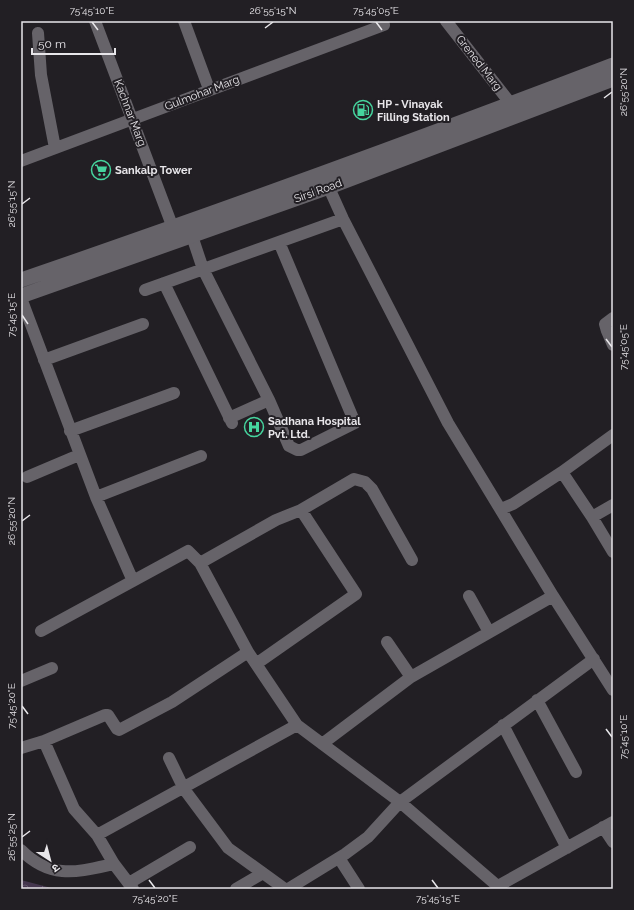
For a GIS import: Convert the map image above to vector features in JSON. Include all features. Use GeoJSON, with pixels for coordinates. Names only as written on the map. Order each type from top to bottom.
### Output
{"type":"FeatureCollection","features":[{"type":"Feature","properties":{"kind":"street","name":"Kachnar Marg"},"geometry":{"type":"LineString","coordinates":[[95,21],[173,228]]}},
{"type":"Feature","properties":{"kind":"street"},"geometry":{"type":"LineString","coordinates":[[184,21],[209,90]]}},
{"type":"Feature","properties":{"kind":"street","name":"Grened Marg"},"geometry":{"type":"LineString","coordinates":[[446,21],[511,104]]}},
{"type":"Feature","properties":{"kind":"street","name":"Gulmohar Marg"},"geometry":{"type":"LineString","coordinates":[[21,161],[384,25]]}},
{"type":"Feature","properties":{"kind":"street"},"geometry":{"type":"LineString","coordinates":[[38,33],[41,75],[55,148]]}},
{"type":"Feature","properties":{"kind":"street","name":"Sirsi Road"},"geometry":{"type":"LineString","coordinates":[[326,180],[511,104],[613,65]]}},
{"type":"Feature","properties":{"kind":"street","name":"Sirsi Road"},"geometry":{"type":"LineString","coordinates":[[21,297],[190,230],[326,180],[613,79]]}},
{"type":"Feature","properties":{"kind":"street"},"geometry":{"type":"LineString","coordinates":[[326,180],[343,219],[448,423],[552,596],[613,690]]}},
{"type":"Feature","properties":{"kind":"street"},"geometry":{"type":"LineString","coordinates":[[145,290],[343,219]]}},
{"type":"Feature","properties":{"kind":"street","name":"Sirsi Road"},"geometry":{"type":"LineString","coordinates":[[21,280],[173,228],[190,230]]}},
{"type":"Feature","properties":{"kind":"street"},"geometry":{"type":"LineString","coordinates":[[190,230],[203,269],[268,400],[289,446],[297,450],[301,450],[355,423],[280,242]]}},
{"type":"Feature","properties":{"kind":"street"},"geometry":{"type":"LineString","coordinates":[[164,283],[230,420],[268,400]]}},
{"type":"Feature","properties":{"kind":"street"},"geometry":{"type":"LineString","coordinates":[[21,297],[79,455],[133,581]]}},
{"type":"Feature","properties":{"kind":"street"},"geometry":{"type":"LineString","coordinates":[[613,318],[605,324],[613,345]]}},
{"type":"Feature","properties":{"kind":"street"},"geometry":{"type":"LineString","coordinates":[[44,360],[143,324]]}},
{"type":"Feature","properties":{"kind":"street"},"geometry":{"type":"LineString","coordinates":[[70,431],[174,393]]}},
{"type":"Feature","properties":{"kind":"street"},"geometry":{"type":"LineString","coordinates":[[500,509],[513,504],[562,472],[613,434]]}},
{"type":"Feature","properties":{"kind":"street"},"geometry":{"type":"LineString","coordinates":[[27,476],[79,455]]}},
{"type":"Feature","properties":{"kind":"street"},"geometry":{"type":"LineString","coordinates":[[96,497],[201,456]]}},
{"type":"Feature","properties":{"kind":"street"},"geometry":{"type":"LineString","coordinates":[[562,472],[613,552]]}},
{"type":"Feature","properties":{"kind":"street"},"geometry":{"type":"LineString","coordinates":[[200,563],[276,520],[301,510],[354,479],[365,482],[372,490],[412,560]]}},
{"type":"Feature","properties":{"kind":"street"},"geometry":{"type":"LineString","coordinates":[[592,517],[613,505]]}},
{"type":"Feature","properties":{"kind":"street"},"geometry":{"type":"LineString","coordinates":[[256,664],[356,594],[301,510]]}},
{"type":"Feature","properties":{"kind":"street"},"geometry":{"type":"LineString","coordinates":[[41,631],[188,551],[200,563],[248,652],[297,725],[400,802],[499,888],[608,825],[613,842]]}},
{"type":"Feature","properties":{"kind":"street"},"geometry":{"type":"LineString","coordinates":[[469,596],[489,632]]}},
{"type":"Feature","properties":{"kind":"street"},"geometry":{"type":"LineString","coordinates":[[322,744],[411,677],[552,596]]}},
{"type":"Feature","properties":{"kind":"street"},"geometry":{"type":"LineString","coordinates":[[387,642],[411,677]]}},
{"type":"Feature","properties":{"kind":"street"},"geometry":{"type":"LineString","coordinates":[[21,748],[44,741],[105,715],[108,715],[119,730],[172,702],[248,652]]}},
{"type":"Feature","properties":{"kind":"street"},"geometry":{"type":"LineString","coordinates":[[288,889],[339,858],[368,837],[400,802],[594,659]]}},
{"type":"Feature","properties":{"kind":"street"},"geometry":{"type":"LineString","coordinates":[[21,681],[52,668]]}},
{"type":"Feature","properties":{"kind":"street"},"geometry":{"type":"LineString","coordinates":[[537,700],[576,772]]}},
{"type":"Feature","properties":{"kind":"street"},"geometry":{"type":"LineString","coordinates":[[97,835],[297,725]]}},
{"type":"Feature","properties":{"kind":"street"},"geometry":{"type":"LineString","coordinates":[[503,725],[567,848]]}},
{"type":"Feature","properties":{"kind":"street"},"geometry":{"type":"LineString","coordinates":[[44,741],[74,809],[97,835],[114,864],[131,886],[190,847]]}},
{"type":"Feature","properties":{"kind":"street"},"geometry":{"type":"LineString","coordinates":[[169,758],[184,788],[228,848],[285,889]]}},
{"type":"Feature","properties":{"kind":"street"},"geometry":{"type":"LineString","coordinates":[[21,850],[43,866],[63,872],[77,872],[114,864]]}},
{"type":"Feature","properties":{"kind":"street"},"geometry":{"type":"LineString","coordinates":[[339,858],[359,889]]}},
{"type":"Feature","properties":{"kind":"street"},"geometry":{"type":"LineString","coordinates":[[236,889],[263,873]]}},
{"type":"Feature","properties":{"kind":"green space"},"geometry":{"type":"Polygon","coordinates":[[[21,880],[55,889],[21,889],[21,880]]]}},
{"type":"Feature","properties":{"kind":"place","name":"HP - Vinayak Filling Station"},"geometry":{"type":"Point","coordinates":[363,110]}},
{"type":"Feature","properties":{"kind":"place","name":"Sankalp Tower"},"geometry":{"type":"Point","coordinates":[101,170]}},
{"type":"Feature","properties":{"kind":"place","name":"Sadhana Hospital Pvt. Ltd."},"geometry":{"type":"Point","coordinates":[254,427]}}]}
